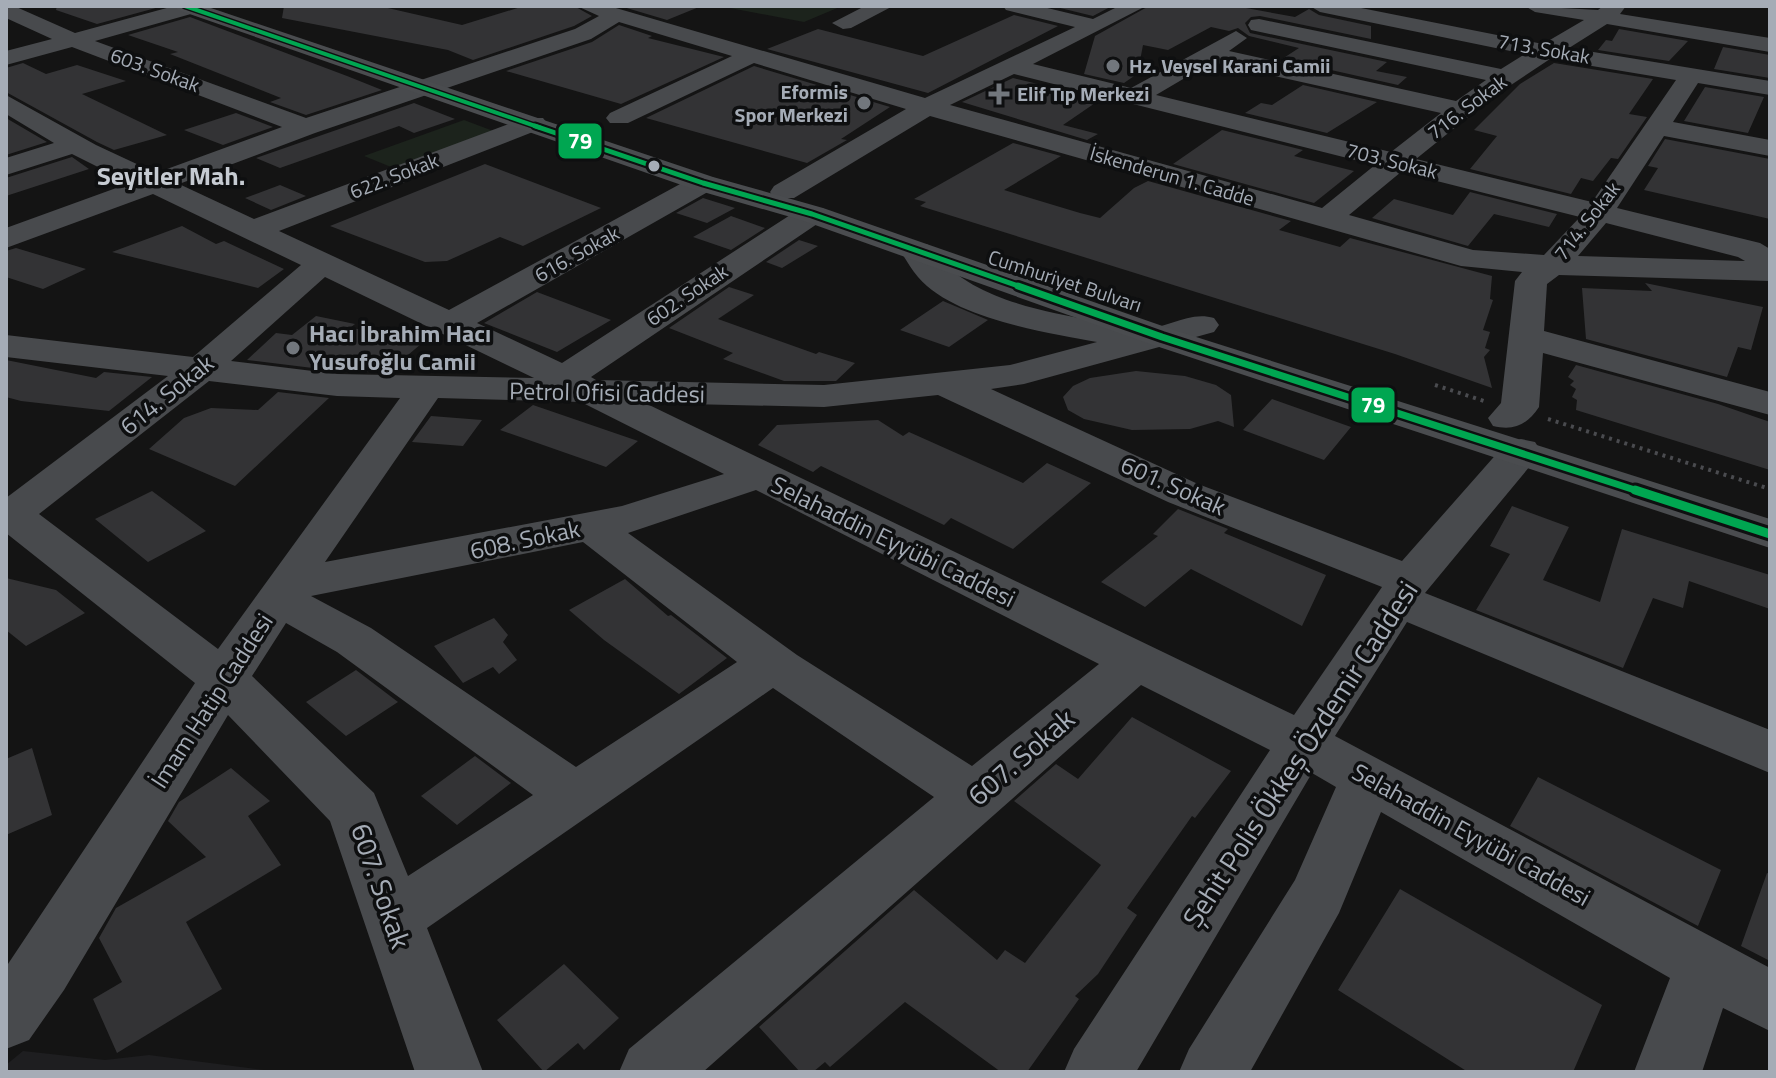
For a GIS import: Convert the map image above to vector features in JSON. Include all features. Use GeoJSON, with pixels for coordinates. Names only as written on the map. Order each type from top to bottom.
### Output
{"type":"FeatureCollection","features":[{"type":"Feature","properties":{"kind":"main road","name":"Cumhuriyet Bulvarı"},"geometry":{"type":"LineString","coordinates":[[226,6],[453,78],[784,192],[1514,426],[1770,503]]}},
{"type":"Feature","properties":{"kind":"main road"},"geometry":{"type":"LineString","coordinates":[[188,7],[703,183],[812,214],[916,251]]}},
{"type":"Feature","properties":{"kind":"main road","name":"Cumhuriyet Bulvarı"},"geometry":{"type":"LineString","coordinates":[[1151,339],[1514,426],[1770,534]]}},
{"type":"Feature","properties":{"kind":"street"},"geometry":{"type":"LineString","coordinates":[[843,23],[883,6]]}},
{"type":"Feature","properties":{"kind":"street"},"geometry":{"type":"LineString","coordinates":[[1013,6],[1096,26]]}},
{"type":"Feature","properties":{"kind":"street"},"geometry":{"type":"LineString","coordinates":[[784,192],[927,107],[1136,6]]}},
{"type":"Feature","properties":{"kind":"street","name":"713. Sokak"},"geometry":{"type":"LineString","coordinates":[[1320,6],[1544,51],[1770,88]]}},
{"type":"Feature","properties":{"kind":"street"},"geometry":{"type":"LineString","coordinates":[[1535,6],[1609,12],[1770,45]]}},
{"type":"Feature","properties":{"kind":"street"},"geometry":{"type":"LineString","coordinates":[[6,58],[188,7]]}},
{"type":"Feature","properties":{"kind":"street"},"geometry":{"type":"LineString","coordinates":[[6,239],[306,127],[583,34],[599,9]]}},
{"type":"Feature","properties":{"kind":"street","name":"İskenderun 1. Cadde"},"geometry":{"type":"LineString","coordinates":[[599,9],[927,107],[1472,259],[1553,265],[1770,271]]}},
{"type":"Feature","properties":{"kind":"street","name":"603. Sokak"},"geometry":{"type":"LineString","coordinates":[[6,10],[73,40],[306,127]]}},
{"type":"Feature","properties":{"kind":"street"},"geometry":{"type":"LineString","coordinates":[[1132,98],[1291,10]]}},
{"type":"Feature","properties":{"kind":"street","name":"716. Sokak"},"geometry":{"type":"LineString","coordinates":[[1326,220],[1505,77],[1609,12]]}},
{"type":"Feature","properties":{"kind":"street"},"geometry":{"type":"LineString","coordinates":[[1259,25],[1505,77]]}},
{"type":"Feature","properties":{"kind":"street"},"geometry":{"type":"LineString","coordinates":[[1209,54],[1461,110]]}},
{"type":"Feature","properties":{"kind":"street"},"geometry":{"type":"LineString","coordinates":[[619,118],[753,55]]}},
{"type":"Feature","properties":{"kind":"street","name":"703. Sokak"},"geometry":{"type":"LineString","coordinates":[[1011,66],[1749,250],[1770,262]]}},
{"type":"Feature","properties":{"kind":"street","name":"714. Sokak"},"geometry":{"type":"LineString","coordinates":[[1514,426],[1520,407],[1531,281],[1553,265],[1599,212],[1691,76]]}},
{"type":"Feature","properties":{"kind":"street","name":"Selahaddin Eyyübi Caddesi"},"geometry":{"type":"LineString","coordinates":[[6,103],[74,145],[450,324],[1303,743],[1770,1001]]}},
{"type":"Feature","properties":{"kind":"street","name":"622. Sokak"},"geometry":{"type":"LineString","coordinates":[[253,230],[534,123]]}},
{"type":"Feature","properties":{"kind":"street"},"geometry":{"type":"LineString","coordinates":[[1655,126],[1770,148]]}},
{"type":"Feature","properties":{"kind":"street"},"geometry":{"type":"LineString","coordinates":[[6,167],[74,145]]}},
{"type":"Feature","properties":{"kind":"street","name":"616. Sokak"},"geometry":{"type":"LineString","coordinates":[[450,324],[703,183]]}},
{"type":"Feature","properties":{"kind":"street","name":"602. Sokak"},"geometry":{"type":"LineString","coordinates":[[575,386],[812,214]]}},
{"type":"Feature","properties":{"kind":"street"},"geometry":{"type":"LineString","coordinates":[[916,251],[923,266],[945,286],[977,300],[1151,339]]}},
{"type":"Feature","properties":{"kind":"street","name":"614. Sokak"},"geometry":{"type":"LineString","coordinates":[[9,517],[201,369],[322,263]]}},
{"type":"Feature","properties":{"kind":"street","name":"Petrol Ofisi Caddesi"},"geometry":{"type":"LineString","coordinates":[[7,346],[337,385],[425,390],[575,386],[824,396],[1011,376],[1202,325]]}},
{"type":"Feature","properties":{"kind":"street"},"geometry":{"type":"LineString","coordinates":[[1526,337],[1770,404]]}},
{"type":"Feature","properties":{"kind":"street","name":"601. Sokak"},"geometry":{"type":"LineString","coordinates":[[941,384],[987,401],[1183,493],[1770,752]]}},
{"type":"Feature","properties":{"kind":"street","name":"İmam Hatip Caddesi"},"geometry":{"type":"LineString","coordinates":[[6,1018],[42,970],[224,679],[425,390]]}},
{"type":"Feature","properties":{"kind":"street","name":"Şehit Polis Ökkeş Özdemir Caddesi"},"geometry":{"type":"LineString","coordinates":[[1098,1072],[1303,743],[1514,426]]}},
{"type":"Feature","properties":{"kind":"street","name":"608. Sokak"},"geometry":{"type":"LineString","coordinates":[[283,592],[591,526],[728,488],[756,474]]}},
{"type":"Feature","properties":{"kind":"street","name":"607. Sokak"},"geometry":{"type":"LineString","coordinates":[[9,517],[224,679],[354,809],[449,1072]]}},
{"type":"Feature","properties":{"kind":"street"},"geometry":{"type":"LineString","coordinates":[[591,526],[660,582],[842,714],[976,796]]}},
{"type":"Feature","properties":{"kind":"street"},"geometry":{"type":"LineString","coordinates":[[283,592],[575,795]]}},
{"type":"Feature","properties":{"kind":"street","name":"607. Sokak"},"geometry":{"type":"LineString","coordinates":[[653,1072],[1108,682],[1137,663]]}},
{"type":"Feature","properties":{"kind":"street"},"geometry":{"type":"LineString","coordinates":[[392,919],[772,664]]}},
{"type":"Feature","properties":{"kind":"street"},"geometry":{"type":"LineString","coordinates":[[1213,1072],[1318,895],[1367,778]]}},
{"type":"Feature","properties":{"kind":"street"},"geometry":{"type":"LineString","coordinates":[[1668,1072],[1706,965]]}},
{"type":"Feature","properties":{"kind":"path"},"geometry":{"type":"LineString","coordinates":[[1435,385],[1514,426],[1770,489]]}},
{"type":"Feature","properties":{"kind":"shaded area"},"geometry":{"type":"Polygon","coordinates":[[[720,6],[842,6],[804,22],[720,6]]]}},
{"type":"Feature","properties":{"kind":"shaded area"},"geometry":{"type":"Polygon","coordinates":[[[464,120],[496,132],[396,169],[364,156],[464,120]]]}},
{"type":"Feature","properties":{"kind":"shaded area"},"geometry":{"type":"Polygon","coordinates":[[[23,1051],[105,1060],[149,1055],[278,1072],[6,1072],[6,1065],[23,1051]]]}},
{"type":"Feature","properties":{"kind":"building"},"geometry":{"type":"Polygon","coordinates":[[[57,6],[163,6],[97,24],[56,10],[57,6]]]}},
{"type":"Feature","properties":{"kind":"building"},"geometry":{"type":"Polygon","coordinates":[[[284,6],[379,6],[462,25],[524,6],[574,6],[592,16],[574,26],[473,60],[448,50],[282,18],[284,6]]]}},
{"type":"Feature","properties":{"kind":"building"},"geometry":{"type":"Polygon","coordinates":[[[620,6],[699,6],[699,7],[667,20],[620,6]]]}},
{"type":"Feature","properties":{"kind":"building"},"geometry":{"type":"Polygon","coordinates":[[[1052,6],[1112,6],[1093,16],[1052,6]]]}},
{"type":"Feature","properties":{"kind":"building"},"geometry":{"type":"Polygon","coordinates":[[[1149,6],[1249,6],[1246,8],[1295,17],[1309,9],[1319,15],[1371,26],[1371,39],[1260,16],[1251,17],[1245,23],[1250,33],[1387,62],[1376,71],[1407,77],[1398,85],[1282,59],[1299,48],[1249,36],[1238,28],[1229,31],[1211,27],[1168,50],[1143,45],[1139,66],[1128,72],[1137,74],[1124,83],[1084,74],[1095,36],[1149,6]]]}},
{"type":"Feature","properties":{"kind":"building"},"geometry":{"type":"Polygon","coordinates":[[[1014,15],[1058,26],[928,93],[767,49],[818,29],[923,56],[1014,15]]]}},
{"type":"Feature","properties":{"kind":"building"},"geometry":{"type":"Polygon","coordinates":[[[190,17],[382,90],[306,115],[270,102],[281,98],[170,54],[178,52],[128,35],[190,17]]]}},
{"type":"Feature","properties":{"kind":"building"},"geometry":{"type":"Polygon","coordinates":[[[619,25],[652,36],[648,38],[724,57],[621,104],[506,71],[592,42],[619,25]]]}},
{"type":"Feature","properties":{"kind":"building"},"geometry":{"type":"Polygon","coordinates":[[[1619,29],[1688,41],[1669,61],[1598,50],[1606,40],[1612,41],[1619,29]]]}},
{"type":"Feature","properties":{"kind":"building"},"geometry":{"type":"Polygon","coordinates":[[[1723,47],[1770,55],[1770,78],[1714,69],[1723,47]]]}},
{"type":"Feature","properties":{"kind":"building"},"geometry":{"type":"Polygon","coordinates":[[[23,63],[46,74],[77,65],[126,81],[82,94],[167,135],[114,150],[97,142],[6,92],[6,68],[23,63]]]}},
{"type":"Feature","properties":{"kind":"building"},"geometry":{"type":"Polygon","coordinates":[[[1554,63],[1653,79],[1629,114],[1647,117],[1618,159],[1611,158],[1593,181],[1581,178],[1571,194],[1470,169],[1497,136],[1474,130],[1520,84],[1554,63]]]}},
{"type":"Feature","properties":{"kind":"building"},"geometry":{"type":"Polygon","coordinates":[[[754,66],[890,107],[841,139],[847,140],[807,163],[646,118],[754,66]]]}},
{"type":"Feature","properties":{"kind":"building"},"geometry":{"type":"Polygon","coordinates":[[[1013,78],[1101,99],[1063,125],[1098,134],[1087,140],[962,102],[1013,78]]]}},
{"type":"Feature","properties":{"kind":"building"},"geometry":{"type":"Polygon","coordinates":[[[1303,85],[1377,102],[1327,133],[1245,113],[1261,103],[1272,105],[1303,85]]]}},
{"type":"Feature","properties":{"kind":"building"},"geometry":{"type":"Polygon","coordinates":[[[1705,87],[1764,97],[1748,133],[1684,121],[1705,87]]]}},
{"type":"Feature","properties":{"kind":"building"},"geometry":{"type":"Polygon","coordinates":[[[414,103],[455,119],[414,133],[399,126],[280,168],[256,158],[414,103]]]}},
{"type":"Feature","properties":{"kind":"building"},"geometry":{"type":"Polygon","coordinates":[[[236,113],[273,127],[223,145],[184,130],[236,113]]]}},
{"type":"Feature","properties":{"kind":"building"},"geometry":{"type":"Polygon","coordinates":[[[6,118],[47,142],[6,155],[6,118]]]}},
{"type":"Feature","properties":{"kind":"building"},"geometry":{"type":"Polygon","coordinates":[[[1222,130],[1303,150],[1294,156],[1354,171],[1314,203],[1173,164],[1222,130]]]}},
{"type":"Feature","properties":{"kind":"building"},"geometry":{"type":"Polygon","coordinates":[[[1665,139],[1770,159],[1770,219],[1644,190],[1658,168],[1648,166],[1665,139]]]}},
{"type":"Feature","properties":{"kind":"building"},"geometry":{"type":"Polygon","coordinates":[[[1013,143],[1061,156],[1004,190],[1080,213],[1100,218],[1134,188],[1148,181],[1291,221],[1279,230],[1340,247],[1350,238],[1492,276],[1490,299],[1493,300],[1483,330],[1490,332],[1485,348],[1490,350],[1484,357],[1492,388],[1395,354],[920,206],[926,202],[914,199],[1013,143]]]}},
{"type":"Feature","properties":{"kind":"building"},"geometry":{"type":"Polygon","coordinates":[[[72,157],[89,169],[6,196],[6,178],[72,157]]]}},
{"type":"Feature","properties":{"kind":"building"},"geometry":{"type":"Polygon","coordinates":[[[485,164],[601,208],[523,246],[500,237],[447,261],[425,262],[330,226],[485,164]]]}},
{"type":"Feature","properties":{"kind":"building"},"geometry":{"type":"Polygon","coordinates":[[[280,185],[306,196],[271,210],[245,198],[280,185]]]}},
{"type":"Feature","properties":{"kind":"building"},"geometry":{"type":"Polygon","coordinates":[[[1470,192],[1557,214],[1549,227],[1494,214],[1468,246],[1372,218],[1394,199],[1453,215],[1470,192]]]}},
{"type":"Feature","properties":{"kind":"building"},"geometry":{"type":"Polygon","coordinates":[[[703,198],[735,208],[707,223],[676,213],[703,198]]]}},
{"type":"Feature","properties":{"kind":"building"},"geometry":{"type":"Polygon","coordinates":[[[731,216],[765,228],[731,250],[693,237],[731,216]]]}},
{"type":"Feature","properties":{"kind":"building"},"geometry":{"type":"Polygon","coordinates":[[[182,226],[216,244],[224,241],[284,269],[258,288],[112,252],[182,226]]]}},
{"type":"Feature","properties":{"kind":"building"},"geometry":{"type":"Polygon","coordinates":[[[799,240],[818,246],[782,268],[766,262],[799,240]]]}},
{"type":"Feature","properties":{"kind":"building"},"geometry":{"type":"Polygon","coordinates":[[[16,248],[86,269],[43,289],[6,277],[6,251],[16,248]]]}},
{"type":"Feature","properties":{"kind":"building"},"geometry":{"type":"Polygon","coordinates":[[[1645,283],[1763,307],[1751,350],[1738,347],[1727,377],[1586,339],[1582,288],[1652,291],[1645,283]]]}},
{"type":"Feature","properties":{"kind":"building"},"geometry":{"type":"Polygon","coordinates":[[[729,287],[754,295],[718,319],[816,354],[819,352],[855,363],[836,381],[784,381],[723,359],[733,353],[669,328],[729,287]]]}},
{"type":"Feature","properties":{"kind":"building"},"geometry":{"type":"Polygon","coordinates":[[[537,292],[611,320],[557,352],[484,323],[537,292]]]}},
{"type":"Feature","properties":{"kind":"building"},"geometry":{"type":"Polygon","coordinates":[[[943,301],[988,320],[949,347],[900,330],[943,301]]]}},
{"type":"Feature","properties":{"kind":"building"},"geometry":{"type":"Polygon","coordinates":[[[316,316],[355,324],[350,328],[428,338],[388,372],[337,371],[247,360],[276,333],[292,335],[316,316]]]}},
{"type":"Feature","properties":{"kind":"building"},"geometry":{"type":"Polygon","coordinates":[[[6,360],[96,378],[104,372],[152,377],[109,411],[21,401],[6,397],[6,360]]]}},
{"type":"Feature","properties":{"kind":"building"},"geometry":{"type":"Polygon","coordinates":[[[1576,365],[1718,404],[1770,422],[1770,470],[1576,410],[1577,400],[1572,397],[1576,389],[1570,385],[1574,381],[1568,377],[1576,365]]]}},
{"type":"Feature","properties":{"kind":"building"},"geometry":{"type":"Polygon","coordinates":[[[1136,371],[1185,376],[1216,385],[1231,395],[1234,427],[1218,421],[1190,429],[1132,430],[1084,419],[1068,410],[1063,397],[1073,386],[1090,378],[1136,371]]]}},
{"type":"Feature","properties":{"kind":"building"},"geometry":{"type":"Polygon","coordinates":[[[278,392],[329,398],[235,486],[149,449],[184,418],[211,408],[258,410],[278,392]]]}},
{"type":"Feature","properties":{"kind":"building"},"geometry":{"type":"Polygon","coordinates":[[[1272,399],[1351,427],[1324,460],[1243,430],[1272,399]]]}},
{"type":"Feature","properties":{"kind":"building"},"geometry":{"type":"Polygon","coordinates":[[[533,405],[638,441],[606,467],[500,430],[533,405]]]}},
{"type":"Feature","properties":{"kind":"building"},"geometry":{"type":"Polygon","coordinates":[[[431,416],[482,420],[463,446],[412,442],[431,416]]]}},
{"type":"Feature","properties":{"kind":"building"},"geometry":{"type":"Polygon","coordinates":[[[878,420],[903,436],[909,432],[1023,483],[1047,463],[1091,483],[1013,549],[951,518],[944,525],[821,466],[813,472],[758,445],[777,425],[878,420]]]}},
{"type":"Feature","properties":{"kind":"building"},"geometry":{"type":"Polygon","coordinates":[[[152,491],[206,531],[148,562],[95,519],[152,491]]]}},
{"type":"Feature","properties":{"kind":"building"},"geometry":{"type":"Polygon","coordinates":[[[1512,506],[1569,527],[1543,580],[1600,602],[1622,529],[1770,575],[1770,609],[1689,581],[1683,608],[1653,598],[1623,668],[1476,610],[1510,554],[1490,546],[1512,506]]]}},
{"type":"Feature","properties":{"kind":"building"},"geometry":{"type":"Polygon","coordinates":[[[1178,509],[1228,529],[1224,533],[1326,575],[1302,626],[1191,569],[1145,607],[1101,582],[1158,536],[1153,534],[1178,509]]]}},
{"type":"Feature","properties":{"kind":"building"},"geometry":{"type":"Polygon","coordinates":[[[6,578],[56,590],[85,613],[26,646],[6,630],[6,578]]]}},
{"type":"Feature","properties":{"kind":"building"},"geometry":{"type":"Polygon","coordinates":[[[625,579],[668,616],[671,615],[727,658],[679,694],[604,640],[569,610],[625,579]]]}},
{"type":"Feature","properties":{"kind":"building"},"geometry":{"type":"Polygon","coordinates":[[[494,618],[508,635],[503,642],[517,660],[499,674],[493,667],[463,683],[434,646],[494,618]]]}},
{"type":"Feature","properties":{"kind":"building"},"geometry":{"type":"Polygon","coordinates":[[[356,670],[398,702],[346,736],[306,702],[356,670]]]}},
{"type":"Feature","properties":{"kind":"building"},"geometry":{"type":"Polygon","coordinates":[[[1132,717],[1231,771],[1195,818],[1192,816],[1127,908],[1137,915],[1098,974],[1075,996],[1079,999],[1027,1072],[1001,1072],[905,1002],[830,1067],[825,1062],[813,1072],[800,1072],[759,1027],[914,890],[997,960],[1005,950],[1025,963],[1101,865],[1014,801],[1056,764],[1078,779],[1132,717]]]}},
{"type":"Feature","properties":{"kind":"building"},"geometry":{"type":"Polygon","coordinates":[[[32,748],[52,815],[6,835],[6,759],[32,748]]]}},
{"type":"Feature","properties":{"kind":"building"},"geometry":{"type":"Polygon","coordinates":[[[475,756],[511,783],[457,825],[421,796],[475,756]]]}},
{"type":"Feature","properties":{"kind":"building"},"geometry":{"type":"Polygon","coordinates":[[[231,768],[270,801],[248,816],[281,865],[186,922],[222,989],[117,1053],[93,999],[122,982],[99,938],[116,908],[206,857],[168,821],[179,802],[231,768]]]}},
{"type":"Feature","properties":{"kind":"building"},"geometry":{"type":"Polygon","coordinates":[[[1538,777],[1721,870],[1698,926],[1510,826],[1538,777]]]}},
{"type":"Feature","properties":{"kind":"building"},"geometry":{"type":"Polygon","coordinates":[[[1767,873],[1770,874],[1770,961],[1741,946],[1767,873]]]}},
{"type":"Feature","properties":{"kind":"building"},"geometry":{"type":"Polygon","coordinates":[[[1400,889],[1602,1005],[1573,1072],[1468,1072],[1338,990],[1400,889]]]}},
{"type":"Feature","properties":{"kind":"building"},"geometry":{"type":"Polygon","coordinates":[[[564,964],[619,1018],[584,1050],[578,1043],[544,1072],[497,1020],[564,964]]]}},
{"type":"Feature","properties":{"kind":"transit line","name":"79"},"geometry":{"type":"LineString","coordinates":[[185,6],[703,183],[812,214],[1162,337],[1770,534]]}},
{"type":"Feature","properties":{"kind":"place","name":"Hz. Veysel Karani Camii"},"geometry":{"type":"Point","coordinates":[1113,66]}},
{"type":"Feature","properties":{"kind":"place","name":"Elif Tıp Merkezi"},"geometry":{"type":"Point","coordinates":[999,94]}},
{"type":"Feature","properties":{"kind":"place","name":"Eformis Spor Merkezi"},"geometry":{"type":"Point","coordinates":[864,103]}},
{"type":"Feature","properties":{"kind":"place","name":"Hacı İbrahim Hacı Yusufoğlu Camii"},"geometry":{"type":"Point","coordinates":[293,348]}},
{"type":"Feature","properties":{"kind":"district","name":"Seyitler Mah."},"geometry":{"type":"Point","coordinates":[171,176]}}]}
